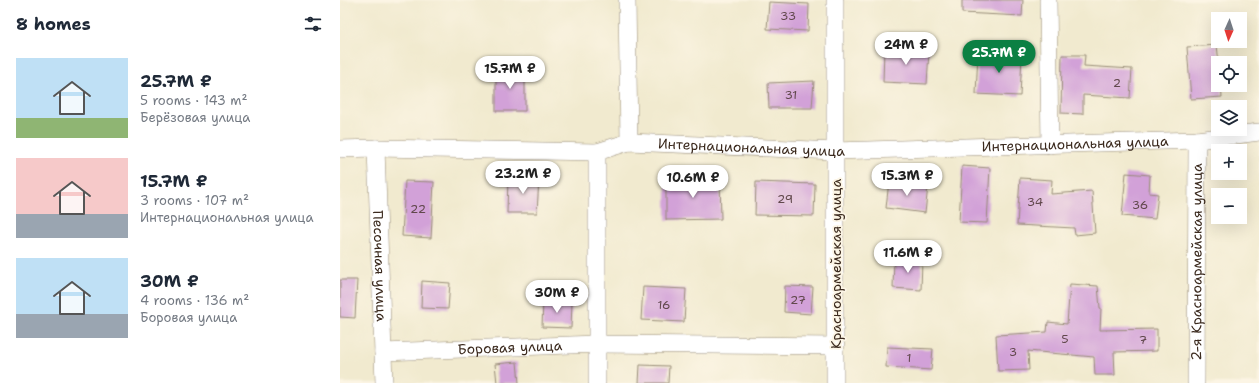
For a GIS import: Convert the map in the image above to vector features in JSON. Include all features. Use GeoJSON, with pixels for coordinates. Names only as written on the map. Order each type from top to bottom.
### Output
{"type":"FeatureCollection","features":[{"type":"Feature","properties":{"kind":"street"},"geometry":{"type":"LineString","coordinates":[[627,0],[629,142]]}},
{"type":"Feature","properties":{"kind":"street","name":"Красноармейская улица"},"geometry":{"type":"LineString","coordinates":[[834,0],[835,383]]}},
{"type":"Feature","properties":{"kind":"street"},"geometry":{"type":"LineString","coordinates":[[1048,0],[1050,145]]}},
{"type":"Feature","properties":{"kind":"street","name":"Интернациональная улица"},"geometry":{"type":"LineString","coordinates":[[340,149],[376,148],[597,152],[629,142],[835,151],[1197,140],[1259,132]]}},
{"type":"Feature","properties":{"kind":"street","name":"2-я Красноармейская улица"},"geometry":{"type":"LineString","coordinates":[[1196,383],[1197,140]]}},
{"type":"Feature","properties":{"kind":"street","name":"Песочная улица"},"geometry":{"type":"LineString","coordinates":[[376,148],[384,383]]}},
{"type":"Feature","properties":{"kind":"street"},"geometry":{"type":"LineString","coordinates":[[597,152],[597,383]]}},
{"type":"Feature","properties":{"kind":"street","name":"Боровая улица"},"geometry":{"type":"LineString","coordinates":[[383,352],[597,344],[836,346]]}},
{"type":"Feature","properties":{"kind":"building"},"geometry":{"type":"Polygon","coordinates":[[[962,0],[1023,0],[1022,16],[962,13],[962,0]]]}},
{"type":"Feature","properties":{"kind":"building"},"geometry":{"type":"Polygon","coordinates":[[[769,2],[809,4],[808,31],[767,29],[769,2]]]}},
{"type":"Feature","properties":{"kind":"building"},"geometry":{"type":"Polygon","coordinates":[[[1211,45],[1211,48],[1217,48],[1218,56],[1211,56],[1211,92],[1222,92],[1222,97],[1191,99],[1187,47],[1211,45]]]}},
{"type":"Feature","properties":{"kind":"building"},"geometry":{"type":"Polygon","coordinates":[[[884,49],[929,51],[927,84],[883,82],[884,49]]]}},
{"type":"Feature","properties":{"kind":"building"},"geometry":{"type":"Polygon","coordinates":[[[978,53],[1022,55],[1020,96],[976,94],[978,53]]]}},
{"type":"Feature","properties":{"kind":"building"},"geometry":{"type":"Polygon","coordinates":[[[1062,55],[1085,55],[1084,66],[1132,69],[1130,98],[1083,95],[1083,114],[1061,113],[1062,55]]]}},
{"type":"Feature","properties":{"kind":"building"},"geometry":{"type":"Polygon","coordinates":[[[496,69],[525,69],[525,111],[496,111],[496,69]]]}},
{"type":"Feature","properties":{"kind":"building"},"geometry":{"type":"Polygon","coordinates":[[[814,81],[812,108],[769,108],[768,83],[814,81]]]}},
{"type":"Feature","properties":{"kind":"building"},"geometry":{"type":"Polygon","coordinates":[[[962,166],[990,168],[987,223],[959,222],[962,166]]]}},
{"type":"Feature","properties":{"kind":"building"},"geometry":{"type":"Polygon","coordinates":[[[1126,173],[1150,175],[1149,193],[1158,194],[1155,219],[1122,216],[1126,173]]]}},
{"type":"Feature","properties":{"kind":"building"},"geometry":{"type":"Polygon","coordinates":[[[508,178],[539,178],[537,213],[507,213],[508,178]]]}},
{"type":"Feature","properties":{"kind":"building"},"geometry":{"type":"Polygon","coordinates":[[[666,178],[720,178],[721,219],[666,220],[666,178]]]}},
{"type":"Feature","properties":{"kind":"building"},"geometry":{"type":"Polygon","coordinates":[[[1020,178],[1052,180],[1051,194],[1092,191],[1095,233],[1075,235],[1074,228],[1017,225],[1020,178]]]}},
{"type":"Feature","properties":{"kind":"building"},"geometry":{"type":"Polygon","coordinates":[[[405,181],[434,182],[431,238],[402,236],[405,181]]]}},
{"type":"Feature","properties":{"kind":"building"},"geometry":{"type":"Polygon","coordinates":[[[889,181],[928,186],[925,213],[886,208],[889,181]]]}},
{"type":"Feature","properties":{"kind":"building"},"geometry":{"type":"Polygon","coordinates":[[[756,182],[815,184],[814,216],[755,215],[756,182]]]}},
{"type":"Feature","properties":{"kind":"building"},"geometry":{"type":"Polygon","coordinates":[[[894,259],[922,261],[921,290],[893,288],[894,259]]]}},
{"type":"Feature","properties":{"kind":"building"},"geometry":{"type":"Polygon","coordinates":[[[340,280],[357,280],[355,318],[340,317],[340,280]]]}},
{"type":"Feature","properties":{"kind":"building"},"geometry":{"type":"Polygon","coordinates":[[[422,281],[450,283],[448,309],[421,308],[422,281]]]}},
{"type":"Feature","properties":{"kind":"building"},"geometry":{"type":"Polygon","coordinates":[[[1070,284],[1098,286],[1101,308],[1100,330],[1157,329],[1157,351],[1114,352],[1115,375],[1095,375],[1094,357],[1028,351],[1029,370],[998,371],[996,335],[1047,332],[1048,322],[1067,324],[1070,284]]]}},
{"type":"Feature","properties":{"kind":"building"},"geometry":{"type":"Polygon","coordinates":[[[785,286],[813,287],[811,314],[784,312],[785,286]]]}},
{"type":"Feature","properties":{"kind":"building"},"geometry":{"type":"Polygon","coordinates":[[[643,287],[686,289],[684,322],[641,320],[643,287]]]}},
{"type":"Feature","properties":{"kind":"building"},"geometry":{"type":"Polygon","coordinates":[[[543,300],[572,302],[571,328],[542,327],[543,300]]]}},
{"type":"Feature","properties":{"kind":"building"},"geometry":{"type":"Polygon","coordinates":[[[887,347],[933,349],[931,370],[886,367],[887,347]]]}},
{"type":"Feature","properties":{"kind":"building"},"geometry":{"type":"Polygon","coordinates":[[[517,362],[519,383],[497,383],[495,364],[517,362]]]}},
{"type":"Feature","properties":{"kind":"building"},"geometry":{"type":"Polygon","coordinates":[[[640,365],[669,366],[668,383],[639,383],[640,365]]]}}]}
